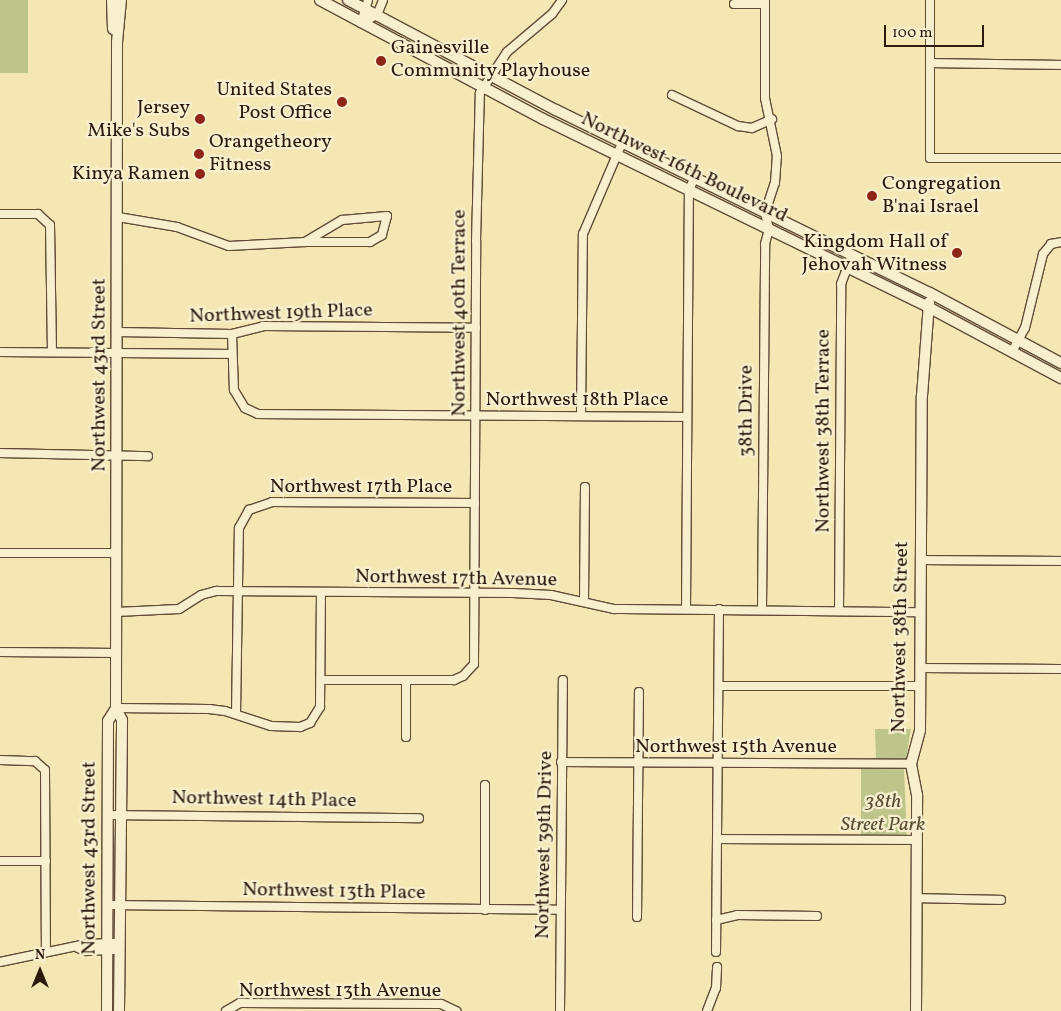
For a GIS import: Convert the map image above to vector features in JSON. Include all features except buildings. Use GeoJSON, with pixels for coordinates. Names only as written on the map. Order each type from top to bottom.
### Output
{"type":"FeatureCollection","features":[{"type":"Feature","properties":{"kind":"main road","name":"Northwest 43rd Street"},"geometry":{"type":"LineString","coordinates":[[112,0],[113,33],[117,42]]}},
{"type":"Feature","properties":{"kind":"main road","name":"Northwest 43rd Street"},"geometry":{"type":"LineString","coordinates":[[119,1010],[122,720],[116,708],[117,42],[121,0]]}},
{"type":"Feature","properties":{"kind":"main road","name":"Northwest 16th Boulevard"},"geometry":{"type":"LineString","coordinates":[[320,0],[616,155],[928,307],[1061,378]]}},
{"type":"Feature","properties":{"kind":"main road","name":"Northwest 16th Boulevard"},"geometry":{"type":"LineString","coordinates":[[348,0],[367,5],[377,15],[491,77],[694,179],[930,293],[1061,364]]}},
{"type":"Feature","properties":{"kind":"main road","name":"Northwest 38th Street"},"geometry":{"type":"LineString","coordinates":[[916,1011],[917,795],[911,764],[920,730],[922,396],[930,293]]}},
{"type":"Feature","properties":{"kind":"main road","name":"Northwest 43rd Street"},"geometry":{"type":"LineString","coordinates":[[107,1010],[108,721],[116,708]]}},
{"type":"Feature","properties":{"kind":"main road"},"geometry":{"type":"LineString","coordinates":[[107,1010],[119,1010]]}},
{"type":"Feature","properties":{"kind":"street"},"geometry":{"type":"LineString","coordinates":[[361,23],[377,15],[383,0]]}},
{"type":"Feature","properties":{"kind":"street","name":"Northwest 40th Terrace"},"geometry":{"type":"LineString","coordinates":[[406,681],[454,680],[471,670],[475,658],[476,328],[480,103],[484,87],[507,52],[552,14],[562,0]]}},
{"type":"Feature","properties":{"kind":"street"},"geometry":{"type":"LineString","coordinates":[[930,0],[930,158],[1061,158]]}},
{"type":"Feature","properties":{"kind":"street"},"geometry":{"type":"LineString","coordinates":[[734,4],[765,2],[764,82],[777,156],[775,183],[765,213]]}},
{"type":"Feature","properties":{"kind":"street"},"geometry":{"type":"LineString","coordinates":[[361,23],[367,5]]}},
{"type":"Feature","properties":{"kind":"street"},"geometry":{"type":"LineString","coordinates":[[930,64],[1061,65]]}},
{"type":"Feature","properties":{"kind":"street"},"geometry":{"type":"LineString","coordinates":[[672,95],[738,126],[752,128],[772,119]]}},
{"type":"Feature","properties":{"kind":"street"},"geometry":{"type":"LineString","coordinates":[[582,416],[583,234],[622,143]]}},
{"type":"Feature","properties":{"kind":"street"},"geometry":{"type":"LineString","coordinates":[[686,609],[689,190],[694,179]]}},
{"type":"Feature","properties":{"kind":"street","name":"38th Drive"},"geometry":{"type":"LineString","coordinates":[[762,610],[765,244],[769,229],[765,213]]}},
{"type":"Feature","properties":{"kind":"street"},"geometry":{"type":"LineString","coordinates":[[0,214],[38,214],[49,221],[52,352]]}},
{"type":"Feature","properties":{"kind":"street"},"geometry":{"type":"LineString","coordinates":[[118,217],[170,226],[229,246],[306,242],[370,242],[382,235],[387,216],[342,220],[306,242]]}},
{"type":"Feature","properties":{"kind":"street"},"geometry":{"type":"LineString","coordinates":[[1012,352],[1025,328],[1043,254],[1051,244],[1061,242]]}},
{"type":"Feature","properties":{"kind":"street","name":"Northwest 38th Terrace"},"geometry":{"type":"LineString","coordinates":[[839,610],[841,284],[852,255]]}},
{"type":"Feature","properties":{"kind":"street","name":"Northwest 19th Place"},"geometry":{"type":"LineString","coordinates":[[117,332],[232,334],[263,326],[476,328]]}},
{"type":"Feature","properties":{"kind":"street","name":"Northwest 18th Place"},"geometry":{"type":"LineString","coordinates":[[232,334],[234,390],[245,408],[258,414],[687,417]]}},
{"type":"Feature","properties":{"kind":"street","name":"Northwest 19th Place"},"geometry":{"type":"LineString","coordinates":[[0,352],[232,354]]}},
{"type":"Feature","properties":{"kind":"street"},"geometry":{"type":"LineString","coordinates":[[0,453],[117,453],[148,456]]}},
{"type":"Feature","properties":{"kind":"street"},"geometry":{"type":"LineString","coordinates":[[584,601],[586,487]]}},
{"type":"Feature","properties":{"kind":"street","name":"Northwest 17th Place"},"geometry":{"type":"LineString","coordinates":[[239,591],[240,528],[249,510],[272,502],[476,503]]}},
{"type":"Feature","properties":{"kind":"street"},"geometry":{"type":"LineString","coordinates":[[0,552],[116,553]]}},
{"type":"Feature","properties":{"kind":"street"},"geometry":{"type":"LineString","coordinates":[[920,560],[1061,561]]}},
{"type":"Feature","properties":{"kind":"street"},"geometry":{"type":"LineString","coordinates":[[236,714],[239,591]]}},
{"type":"Feature","properties":{"kind":"street","name":"Northwest 17th Avenue"},"geometry":{"type":"LineString","coordinates":[[116,612],[179,609],[210,592],[239,591],[551,595],[614,608],[920,612]]}},
{"type":"Feature","properties":{"kind":"street"},"geometry":{"type":"LineString","coordinates":[[116,708],[208,709],[236,714],[253,722],[286,727],[305,725],[318,714],[321,680],[321,592]]}},
{"type":"Feature","properties":{"kind":"street"},"geometry":{"type":"LineString","coordinates":[[716,952],[719,609]]}},
{"type":"Feature","properties":{"kind":"street"},"geometry":{"type":"LineString","coordinates":[[0,652],[116,653]]}},
{"type":"Feature","properties":{"kind":"street"},"geometry":{"type":"LineString","coordinates":[[920,668],[1061,669]]}},
{"type":"Feature","properties":{"kind":"street"},"geometry":{"type":"LineString","coordinates":[[321,680],[406,681],[406,737]]}},
{"type":"Feature","properties":{"kind":"street","name":"Northwest 39th Drive"},"geometry":{"type":"LineString","coordinates":[[560,1011],[559,910],[562,680]]}},
{"type":"Feature","properties":{"kind":"street"},"geometry":{"type":"LineString","coordinates":[[719,686],[920,686]]}},
{"type":"Feature","properties":{"kind":"street"},"geometry":{"type":"LineString","coordinates":[[637,917],[639,692]]}},
{"type":"Feature","properties":{"kind":"street"},"geometry":{"type":"LineString","coordinates":[[0,760],[35,761],[44,767],[46,775],[46,951]]}},
{"type":"Feature","properties":{"kind":"street","name":"Northwest 15th Avenue"},"geometry":{"type":"LineString","coordinates":[[561,762],[911,764]]}},
{"type":"Feature","properties":{"kind":"street"},"geometry":{"type":"LineString","coordinates":[[485,785],[485,910]]}},
{"type":"Feature","properties":{"kind":"street","name":"Northwest 14th Place"},"geometry":{"type":"LineString","coordinates":[[108,815],[420,818]]}},
{"type":"Feature","properties":{"kind":"street"},"geometry":{"type":"LineString","coordinates":[[718,839],[917,840]]}},
{"type":"Feature","properties":{"kind":"street"},"geometry":{"type":"LineString","coordinates":[[0,861],[46,861]]}},
{"type":"Feature","properties":{"kind":"street"},"geometry":{"type":"LineString","coordinates":[[916,898],[1001,900]]}},
{"type":"Feature","properties":{"kind":"street","name":"Northwest 13th Place"},"geometry":{"type":"LineString","coordinates":[[107,905],[559,910]]}},
{"type":"Feature","properties":{"kind":"street"},"geometry":{"type":"LineString","coordinates":[[716,920],[738,916],[817,916]]}},
{"type":"Feature","properties":{"kind":"street"},"geometry":{"type":"LineString","coordinates":[[0,962],[46,951],[119,947]]}},
{"type":"Feature","properties":{"kind":"street"},"geometry":{"type":"LineString","coordinates":[[708,1011],[716,988],[717,967]]}},
{"type":"Feature","properties":{"kind":"street","name":"Northwest 13th Avenue"},"geometry":{"type":"LineString","coordinates":[[227,1009],[240,1003],[428,1004],[454,1009]]}},
{"type":"Feature","properties":{"kind":"green space"},"geometry":{"type":"Polygon","coordinates":[[[0,0],[28,0],[28,73],[0,73],[0,0]]]}},
{"type":"Feature","properties":{"kind":"green space","name":"38th Street Park"},"geometry":{"type":"Polygon","coordinates":[[[875,729],[911,729],[904,771],[907,838],[861,837],[861,768],[876,759],[875,729]]]}},
{"type":"Feature","properties":{"kind":"place","name":"Gainesville Community Playhouse"},"geometry":{"type":"Point","coordinates":[381,61]}},
{"type":"Feature","properties":{"kind":"place","name":"United States Post Office"},"geometry":{"type":"Point","coordinates":[342,102]}},
{"type":"Feature","properties":{"kind":"place","name":"Jersey Mike's Subs"},"geometry":{"type":"Point","coordinates":[200,119]}},
{"type":"Feature","properties":{"kind":"place","name":"Orangetheory Fitness"},"geometry":{"type":"Point","coordinates":[199,154]}},
{"type":"Feature","properties":{"kind":"place","name":"Kinya Ramen"},"geometry":{"type":"Point","coordinates":[200,174]}},
{"type":"Feature","properties":{"kind":"place","name":"Congregation B'nai Israel"},"geometry":{"type":"Point","coordinates":[872,196]}},
{"type":"Feature","properties":{"kind":"place","name":"Kingdom Hall of Jehovah Witness"},"geometry":{"type":"Point","coordinates":[957,253]}}]}
